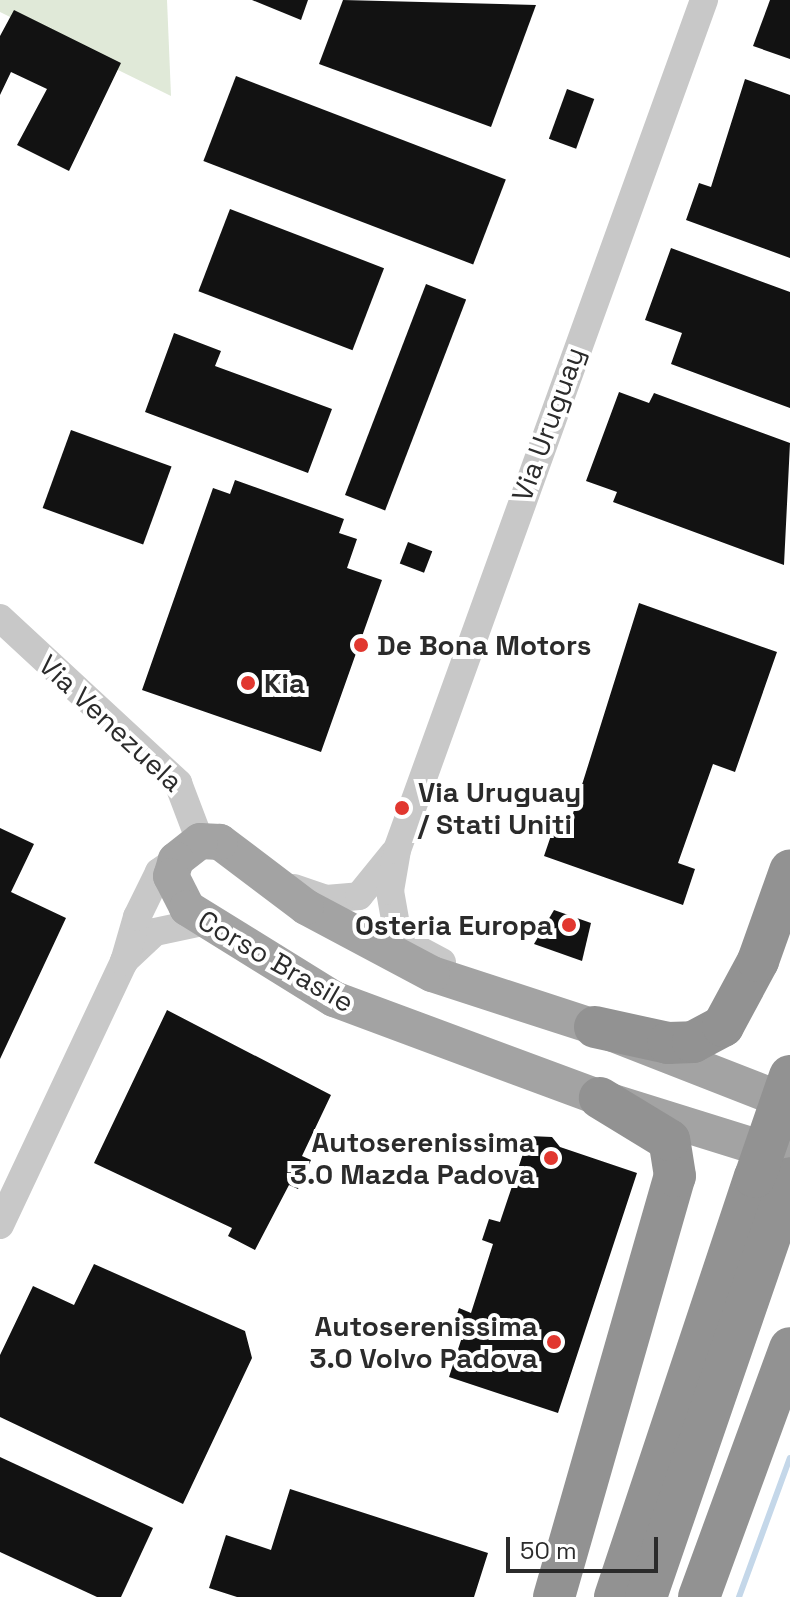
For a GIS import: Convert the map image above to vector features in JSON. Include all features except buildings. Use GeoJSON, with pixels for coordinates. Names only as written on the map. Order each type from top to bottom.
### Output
{"type":"FeatureCollection","features":[{"type":"Feature","properties":{"kind":"highway"},"geometry":{"type":"LineString","coordinates":[[595,1027],[668,1043],[693,1042],[723,1026],[758,961],[790,871]]}},
{"type":"Feature","properties":{"kind":"highway"},"geometry":{"type":"LineString","coordinates":[[646,1597],[780,1174],[790,1076]]}},
{"type":"Feature","properties":{"kind":"highway"},"geometry":{"type":"LineString","coordinates":[[554,1597],[675,1176],[669,1140],[600,1098]]}},
{"type":"Feature","properties":{"kind":"highway"},"geometry":{"type":"LineString","coordinates":[[615,1597],[780,1174]]}},
{"type":"Feature","properties":{"kind":"highway"},"geometry":{"type":"LineString","coordinates":[[699,1597],[790,1348]]}},
{"type":"Feature","properties":{"kind":"main road"},"geometry":{"type":"LineString","coordinates":[[191,839],[220,842],[373,946],[432,974],[468,982],[595,1027],[790,1103]]}},
{"type":"Feature","properties":{"kind":"main road","name":"Corso Brasile"},"geometry":{"type":"LineString","coordinates":[[191,839],[177,894],[202,922],[334,999],[600,1098],[780,1174]]}},
{"type":"Feature","properties":{"kind":"street","name":"Via Uruguay"},"geometry":{"type":"LineString","coordinates":[[468,982],[419,950],[396,925],[390,891],[397,850],[704,0]]}},
{"type":"Feature","properties":{"kind":"street","name":"Via Venezuela"},"geometry":{"type":"LineString","coordinates":[[0,618],[178,783],[191,839]]}},
{"type":"Feature","properties":{"kind":"street"},"geometry":{"type":"LineString","coordinates":[[0,1225],[124,962],[159,872],[191,839]]}},
{"type":"Feature","properties":{"kind":"street","name":"Via Uruguay"},"geometry":{"type":"LineString","coordinates":[[285,885],[326,899],[359,896],[397,850]]}},
{"type":"Feature","properties":{"kind":"street"},"geometry":{"type":"LineString","coordinates":[[124,962],[155,932],[202,922]]}},
{"type":"Feature","properties":{"kind":"green space"},"geometry":{"type":"Polygon","coordinates":[[[0,0],[167,0],[171,96],[0,12],[0,0]]]}},
{"type":"Feature","properties":{"kind":"waterway"},"geometry":{"type":"LineString","coordinates":[[739,1597],[790,1458]]}},
{"type":"Feature","properties":{"kind":"place","name":"De Bona Motors"},"geometry":{"type":"Point","coordinates":[361,645]}},
{"type":"Feature","properties":{"kind":"place","name":"Kia"},"geometry":{"type":"Point","coordinates":[248,683]}},
{"type":"Feature","properties":{"kind":"place","name":"Via Uruguay / Stati Uniti"},"geometry":{"type":"Point","coordinates":[402,808]}},
{"type":"Feature","properties":{"kind":"place","name":"Osteria Europa"},"geometry":{"type":"Point","coordinates":[569,925]}},
{"type":"Feature","properties":{"kind":"place","name":"Autoserenissima 3.0 Mazda Padova"},"geometry":{"type":"Point","coordinates":[551,1158]}},
{"type":"Feature","properties":{"kind":"place","name":"Autoserenissima 3.0 Volvo Padova"},"geometry":{"type":"Point","coordinates":[554,1342]}}]}
